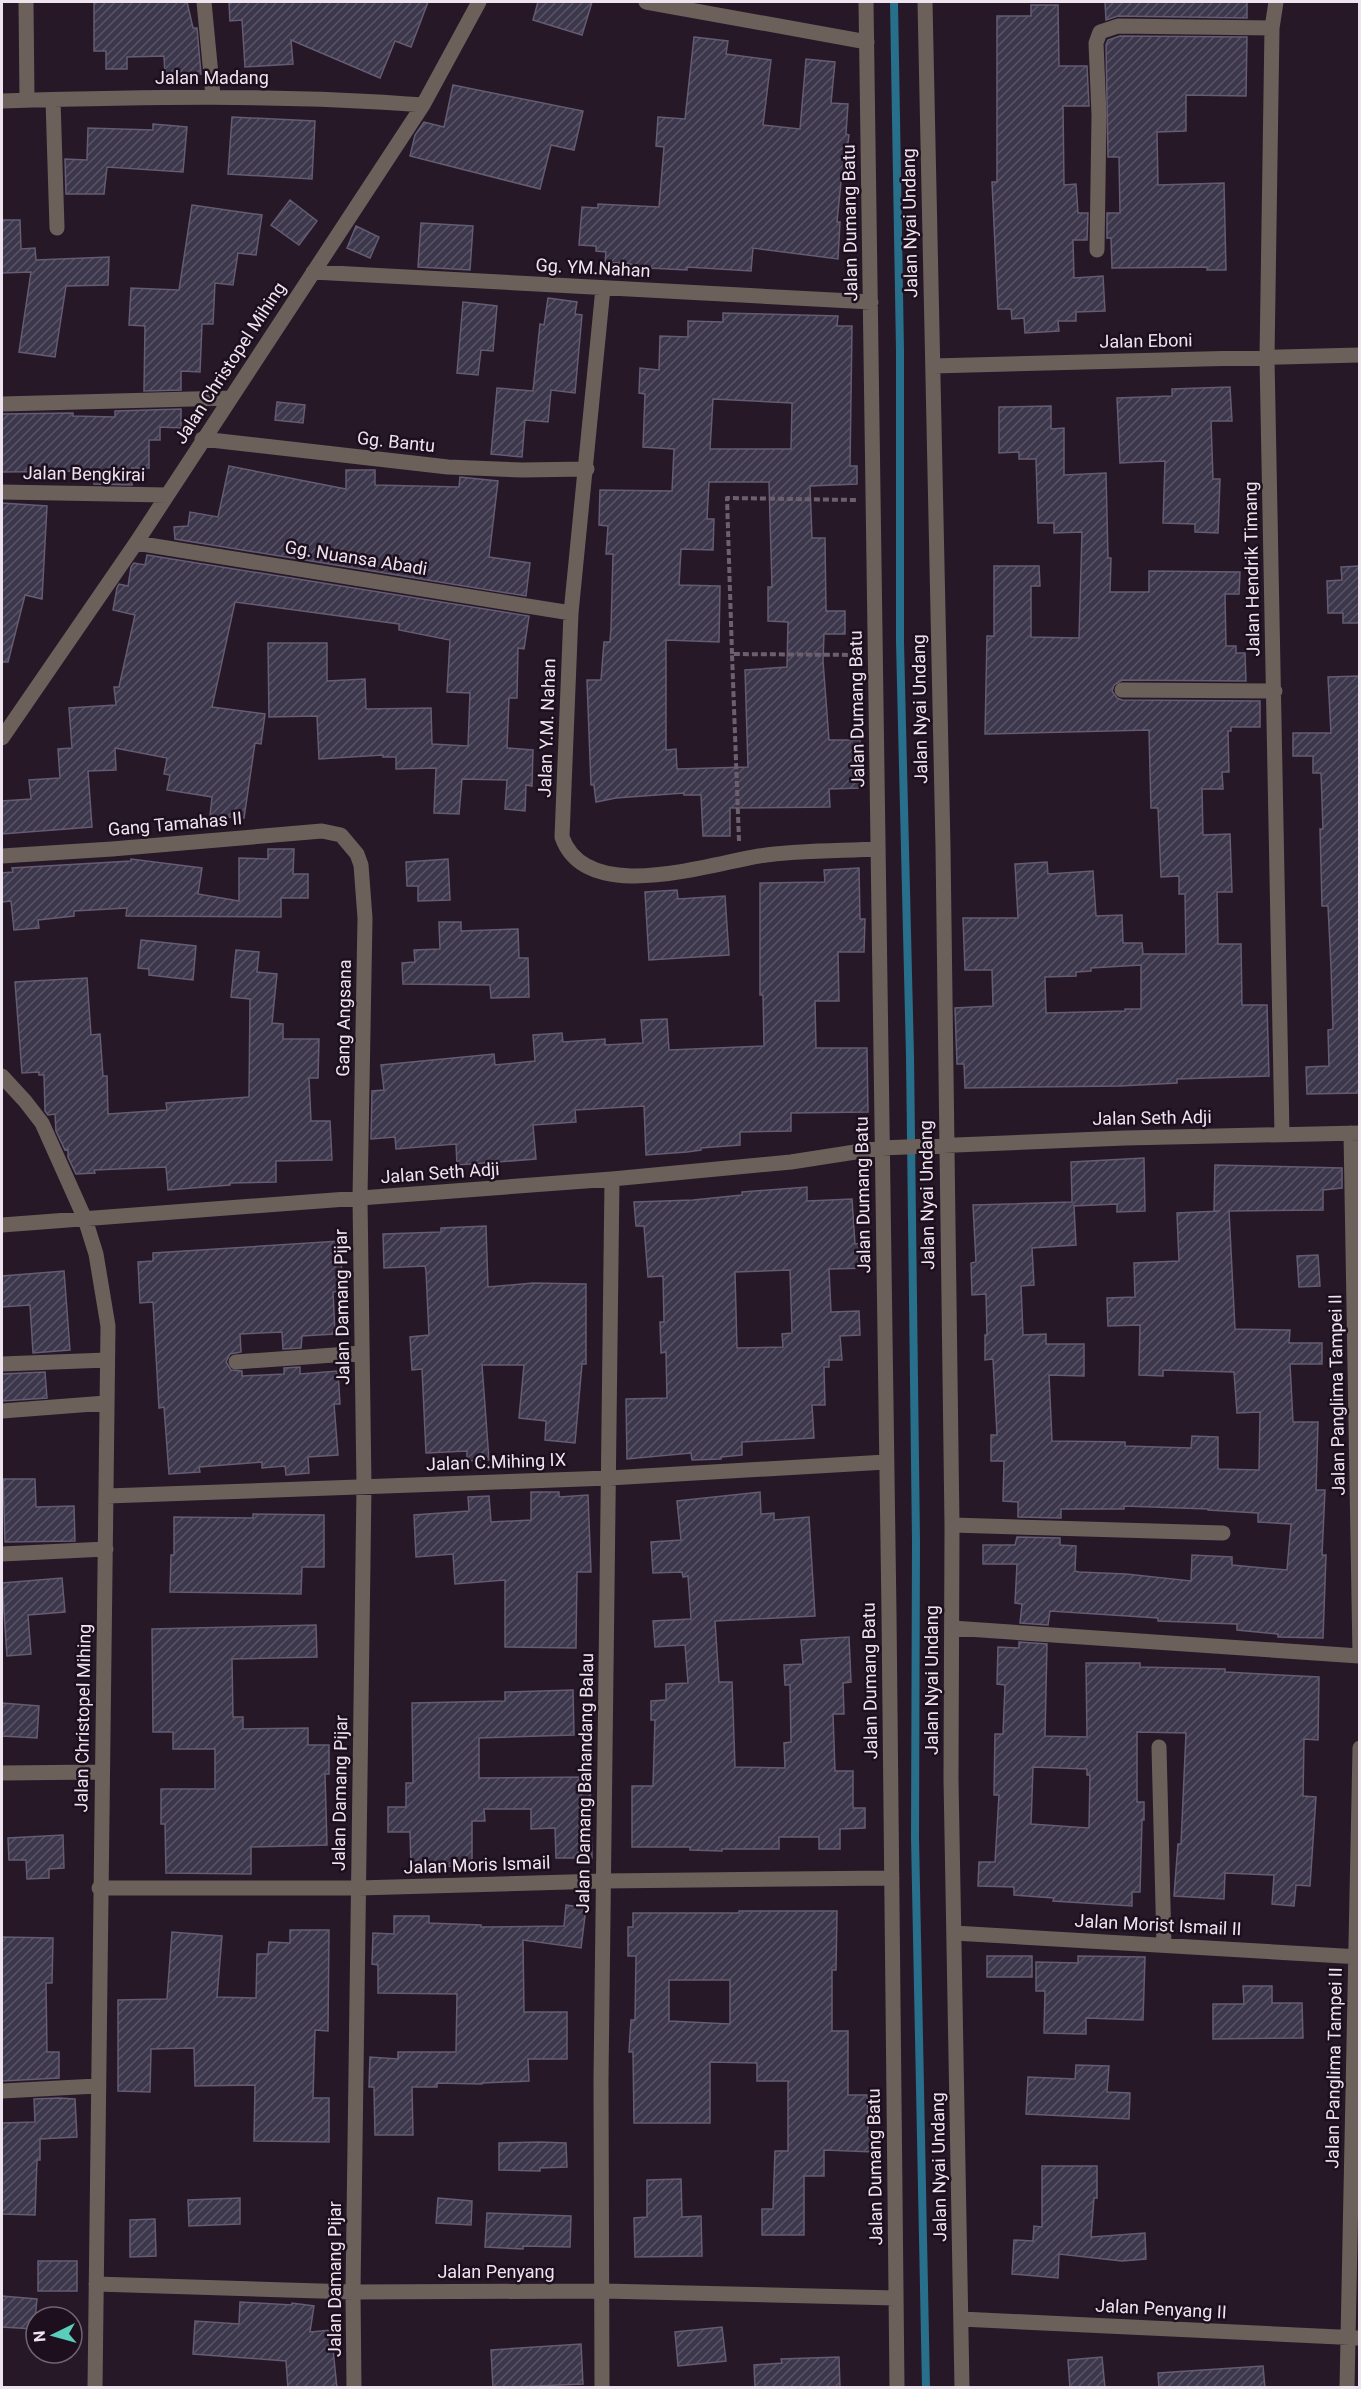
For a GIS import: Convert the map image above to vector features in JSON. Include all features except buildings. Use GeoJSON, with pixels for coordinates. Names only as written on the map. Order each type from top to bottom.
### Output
{"type":"FeatureCollection","features":[{"type":"Feature","properties":{"kind":"street"},"geometry":{"type":"LineString","coordinates":[[26,2],[27,100]]}},
{"type":"Feature","properties":{"kind":"street"},"geometry":{"type":"LineString","coordinates":[[204,2],[213,96]]}},
{"type":"Feature","properties":{"kind":"street","name":"Jalan Christopel Mihing"},"geometry":{"type":"LineString","coordinates":[[2,738],[167,495],[423,105],[479,2]]}},
{"type":"Feature","properties":{"kind":"street"},"geometry":{"type":"LineString","coordinates":[[646,2],[867,42]]}},
{"type":"Feature","properties":{"kind":"street","name":"Jalan Dumang Batu"},"geometry":{"type":"LineString","coordinates":[[866,2],[878,849],[888,1148],[886,1462],[897,2388]]}},
{"type":"Feature","properties":{"kind":"street","name":"Jalan Nyai Undang"},"geometry":{"type":"LineString","coordinates":[[925,2],[943,847],[942,1145],[952,1525],[951,1779],[962,2388]]}},
{"type":"Feature","properties":{"kind":"street","name":"Jalan Hendrik Timang"},"geometry":{"type":"LineString","coordinates":[[1276,2],[1272,28],[1267,358],[1282,1135]]}},
{"type":"Feature","properties":{"kind":"street"},"geometry":{"type":"LineString","coordinates":[[1097,250],[1099,115],[1096,43],[1100,32],[1118,26],[1272,28]]}},
{"type":"Feature","properties":{"kind":"street","name":"Jalan Madang"},"geometry":{"type":"LineString","coordinates":[[2,101],[213,96],[322,98],[423,105]]}},
{"type":"Feature","properties":{"kind":"street"},"geometry":{"type":"LineString","coordinates":[[53,100],[57,228]]}},
{"type":"Feature","properties":{"kind":"street","name":"Gg. YM.Nahan"},"geometry":{"type":"LineString","coordinates":[[313,272],[871,302]]}},
{"type":"Feature","properties":{"kind":"street","name":"Jalan Y.M. Nahan"},"geometry":{"type":"LineString","coordinates":[[603,288],[587,469],[571,613],[562,837],[566,848],[583,865],[627,876],[661,876],[761,856],[878,849]]}},
{"type":"Feature","properties":{"kind":"street","name":"Jalan Eboni"},"geometry":{"type":"LineString","coordinates":[[933,366],[1359,355]]}},
{"type":"Feature","properties":{"kind":"street"},"geometry":{"type":"LineString","coordinates":[[2,404],[230,398]]}},
{"type":"Feature","properties":{"kind":"street","name":"Gg. Bantu"},"geometry":{"type":"LineString","coordinates":[[202,439],[448,467],[522,470],[587,469]]}},
{"type":"Feature","properties":{"kind":"street","name":"Jalan Bengkirai"},"geometry":{"type":"LineString","coordinates":[[2,492],[167,495]]}},
{"type":"Feature","properties":{"kind":"street","name":"Gg. Nuansa Abadi"},"geometry":{"type":"LineString","coordinates":[[135,543],[571,613]]}},
{"type":"Feature","properties":{"kind":"street"},"geometry":{"type":"LineString","coordinates":[[1122,690],[1275,691]]}},
{"type":"Feature","properties":{"kind":"street","name":"Gang Tamahas II"},"geometry":{"type":"LineString","coordinates":[[2,856],[322,831],[341,835],[348,842]]}},
{"type":"Feature","properties":{"kind":"street","name":"Gang Angsana"},"geometry":{"type":"LineString","coordinates":[[348,842],[361,865],[365,918],[360,1198]]}},
{"type":"Feature","properties":{"kind":"street","name":"Jalan Christopel Mihing"},"geometry":{"type":"LineString","coordinates":[[2,1076],[42,1123],[85,1219],[96,1254],[108,1326],[94,2388]]}},
{"type":"Feature","properties":{"kind":"street","name":"Jalan Seth Adji"},"geometry":{"type":"LineString","coordinates":[[2,1225],[612,1179],[791,1162],[888,1148],[1125,1138],[1355,1133]]}},
{"type":"Feature","properties":{"kind":"street","name":"Jalan Panglima Tampei II"},"geometry":{"type":"LineString","coordinates":[[1355,1133],[1359,1656]]}},
{"type":"Feature","properties":{"kind":"street","name":"Jalan Damang Bahandang Balau"},"geometry":{"type":"LineString","coordinates":[[602,2388],[601,2080],[612,1179]]}},
{"type":"Feature","properties":{"kind":"street","name":"Jalan Damang Pijar"},"geometry":{"type":"LineString","coordinates":[[354,2388],[353,2292],[364,1486],[360,1198]]}},
{"type":"Feature","properties":{"kind":"street"},"geometry":{"type":"LineString","coordinates":[[236,1362],[362,1353]]}},
{"type":"Feature","properties":{"kind":"street"},"geometry":{"type":"LineString","coordinates":[[2,1364],[107,1360]]}},
{"type":"Feature","properties":{"kind":"street"},"geometry":{"type":"LineString","coordinates":[[2,1411],[106,1403]]}},
{"type":"Feature","properties":{"kind":"street","name":"Jalan C.Mihing IX"},"geometry":{"type":"LineString","coordinates":[[106,1496],[609,1478],[886,1462]]}},
{"type":"Feature","properties":{"kind":"street"},"geometry":{"type":"LineString","coordinates":[[952,1525],[1223,1533]]}},
{"type":"Feature","properties":{"kind":"street"},"geometry":{"type":"LineString","coordinates":[[2,1554],[106,1549]]}},
{"type":"Feature","properties":{"kind":"street"},"geometry":{"type":"LineString","coordinates":[[952,1628],[1359,1656]]}},
{"type":"Feature","properties":{"kind":"street"},"geometry":{"type":"LineString","coordinates":[[1159,1747],[1164,1945]]}},
{"type":"Feature","properties":{"kind":"street","name":"Jalan Panglima Tampei II"},"geometry":{"type":"LineString","coordinates":[[1347,2388],[1354,2338],[1359,1748]]}},
{"type":"Feature","properties":{"kind":"street"},"geometry":{"type":"LineString","coordinates":[[2,1773],[101,1772]]}},
{"type":"Feature","properties":{"kind":"street","name":"Jalan Moris Ismail"},"geometry":{"type":"LineString","coordinates":[[99,1888],[358,1888],[603,1881],[892,1878]]}},
{"type":"Feature","properties":{"kind":"street","name":"Jalan Morist Ismail II"},"geometry":{"type":"LineString","coordinates":[[954,1933],[1357,1957]]}},
{"type":"Feature","properties":{"kind":"street"},"geometry":{"type":"LineString","coordinates":[[2,2091],[97,2086]]}},
{"type":"Feature","properties":{"kind":"street","name":"Jalan Penyang"},"geometry":{"type":"LineString","coordinates":[[96,2284],[353,2292],[603,2291],[896,2298]]}},
{"type":"Feature","properties":{"kind":"street","name":"Jalan Penyang II"},"geometry":{"type":"LineString","coordinates":[[961,2319],[1354,2338]]}},
{"type":"Feature","properties":{"kind":"path"},"geometry":{"type":"LineString","coordinates":[[740,860],[727,498],[873,500]]}},
{"type":"Feature","properties":{"kind":"path"},"geometry":{"type":"LineString","coordinates":[[732,654],[876,656]]}},
{"type":"Feature","properties":{"kind":"waterway"},"geometry":{"type":"LineString","coordinates":[[894,2],[900,350],[900,642],[910,1056],[916,1542],[915,1837],[926,2388]]}}]}
